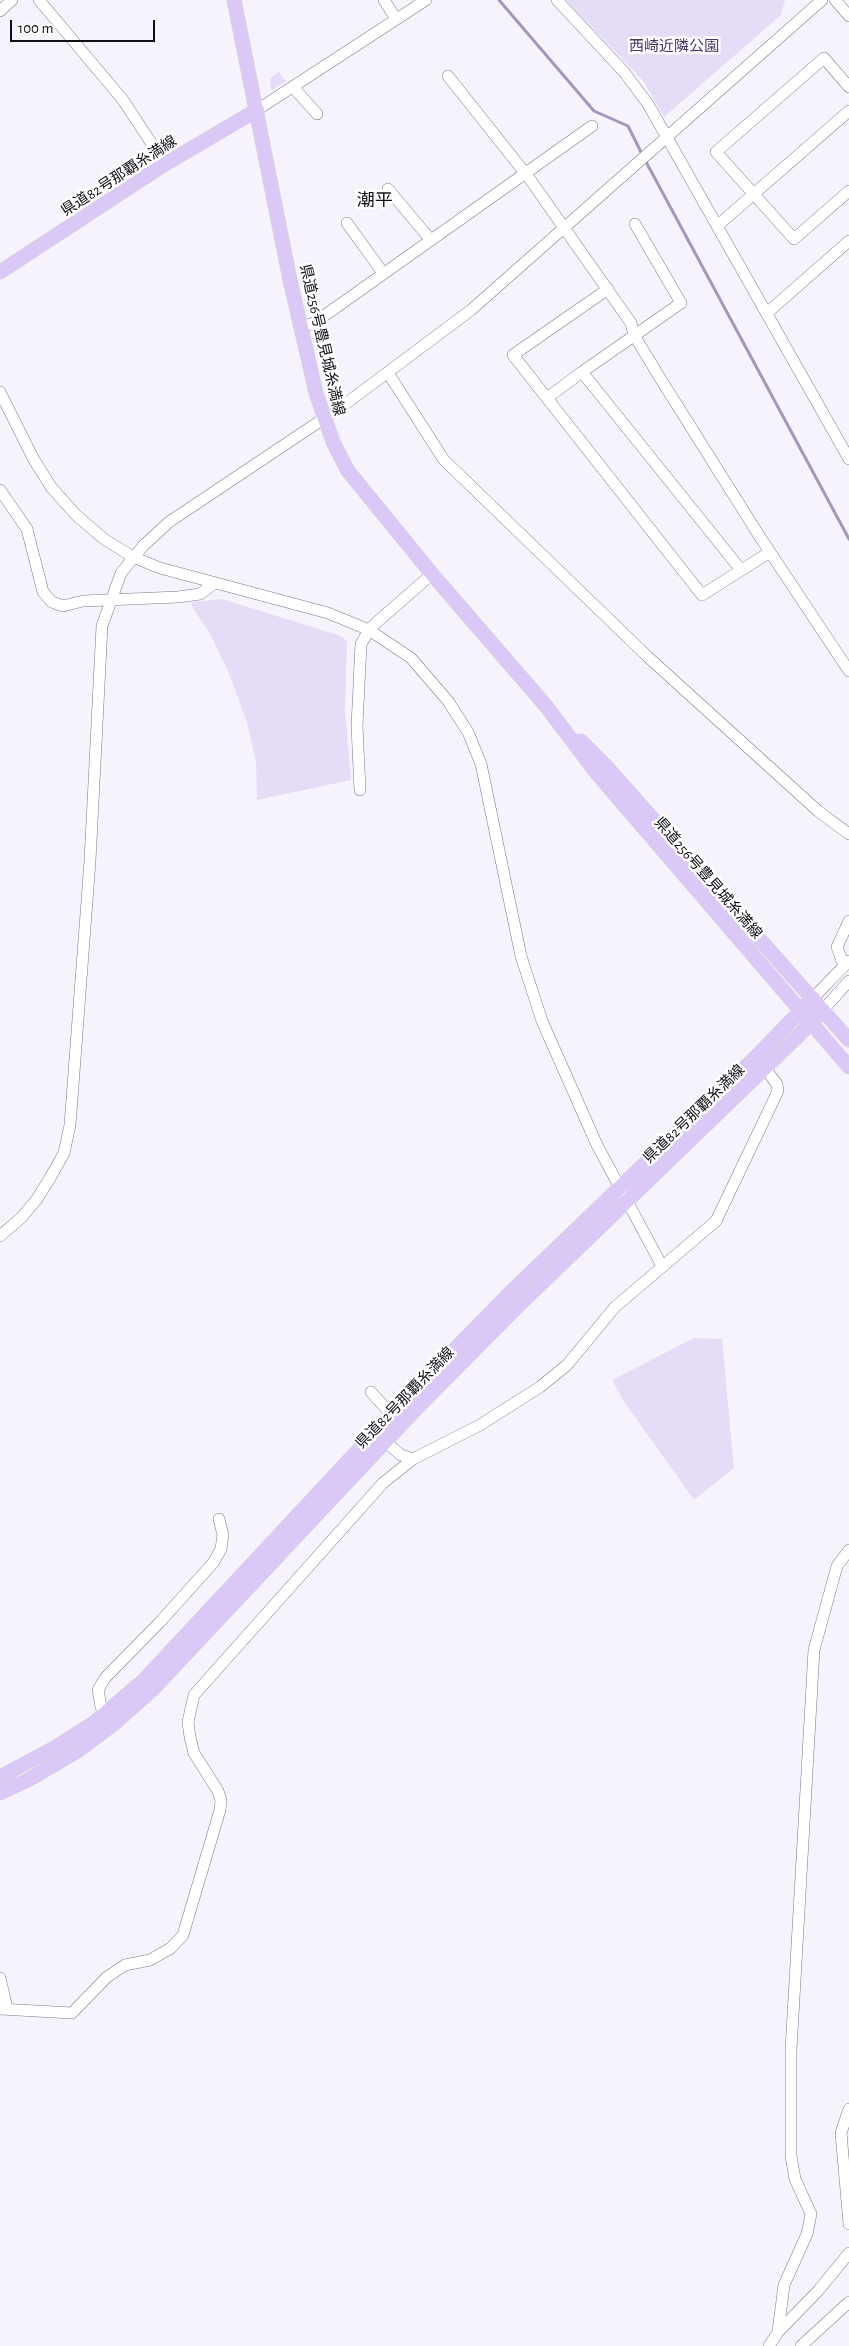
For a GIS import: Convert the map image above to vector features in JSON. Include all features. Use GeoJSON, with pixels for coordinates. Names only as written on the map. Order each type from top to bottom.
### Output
{"type":"FeatureCollection","features":[{"type":"Feature","properties":{"kind":"main road","name":"県道256号豊見城糸満線"},"geometry":{"type":"LineString","coordinates":[[234,0],[301,327],[323,418],[333,442],[357,484],[546,706],[605,765],[849,1040]]}},
{"type":"Feature","properties":{"kind":"main road","name":"県道82号那覇糸満線"},"geometry":{"type":"LineString","coordinates":[[0,272],[165,164],[257,110]]}},
{"type":"Feature","properties":{"kind":"main road","name":"県道256号豊見城糸満線"},"geometry":{"type":"LineString","coordinates":[[546,706],[595,772],[849,1067]]}},
{"type":"Feature","properties":{"kind":"main road","name":"県道82号那覇糸満線"},"geometry":{"type":"LineString","coordinates":[[0,1793],[56,1764],[111,1718],[165,1658],[396,1420],[511,1292],[756,1057],[813,998]]}},
{"type":"Feature","properties":{"kind":"main road","name":"県道82号那覇糸満線"},"geometry":{"type":"LineString","coordinates":[[396,1420],[520,1304],[766,1067],[822,1010]]}},
{"type":"Feature","properties":{"kind":"main road","name":"県道82号那覇糸満線"},"geometry":{"type":"LineString","coordinates":[[0,1777],[111,1718]]}},
{"type":"Feature","properties":{"kind":"street"},"geometry":{"type":"LineString","coordinates":[[0,11],[12,0]]}},
{"type":"Feature","properties":{"kind":"street"},"geometry":{"type":"LineString","coordinates":[[39,0],[122,100],[165,164]]}},
{"type":"Feature","properties":{"kind":"street"},"geometry":{"type":"LineString","coordinates":[[384,0],[396,19]]}},
{"type":"Feature","properties":{"kind":"street"},"geometry":{"type":"LineString","coordinates":[[257,110],[426,0]]}},
{"type":"Feature","properties":{"kind":"street"},"geometry":{"type":"LineString","coordinates":[[557,0],[624,72],[648,104],[849,459]]}},
{"type":"Feature","properties":{"kind":"street"},"geometry":{"type":"LineString","coordinates":[[0,1236],[27,1211],[50,1178],[64,1153],[70,1125],[90,861],[102,626],[109,601],[121,573],[153,535],[169,522],[388,373],[471,310],[564,230],[822,0]]}},
{"type":"Feature","properties":{"kind":"street"},"geometry":{"type":"LineString","coordinates":[[835,0],[849,16]]}},
{"type":"Feature","properties":{"kind":"street"},"geometry":{"type":"LineString","coordinates":[[849,87],[824,58],[716,152],[794,239],[849,192]]}},
{"type":"Feature","properties":{"kind":"street"},"geometry":{"type":"LineString","coordinates":[[448,76],[523,174],[534,185],[631,323],[634,335],[770,552],[849,671]]}},
{"type":"Feature","properties":{"kind":"street"},"geometry":{"type":"LineString","coordinates":[[294,86],[317,114]]}},
{"type":"Feature","properties":{"kind":"street"},"geometry":{"type":"LineString","coordinates":[[717,226],[849,111]]}},
{"type":"Feature","properties":{"kind":"street"},"geometry":{"type":"LineString","coordinates":[[301,327],[314,323],[592,126]]}},
{"type":"Feature","properties":{"kind":"street"},"geometry":{"type":"LineString","coordinates":[[388,188],[430,240]]}},
{"type":"Feature","properties":{"kind":"street"},"geometry":{"type":"LineString","coordinates":[[347,223],[383,273]]}},
{"type":"Feature","properties":{"kind":"street"},"geometry":{"type":"LineString","coordinates":[[547,398],[681,303],[635,224]]}},
{"type":"Feature","properties":{"kind":"street"},"geometry":{"type":"LineString","coordinates":[[767,313],[849,241]]}},
{"type":"Feature","properties":{"kind":"street"},"geometry":{"type":"LineString","coordinates":[[608,289],[513,355],[702,595],[770,552]]}},
{"type":"Feature","properties":{"kind":"street"},"geometry":{"type":"LineString","coordinates":[[582,372],[741,570]]}},
{"type":"Feature","properties":{"kind":"street"},"geometry":{"type":"LineString","coordinates":[[388,373],[444,460],[648,657],[818,810],[849,834]]}},
{"type":"Feature","properties":{"kind":"street"},"geometry":{"type":"LineString","coordinates":[[0,392],[33,458],[51,487],[76,515],[104,539],[133,557],[160,568],[328,613],[368,630],[411,658],[424,670],[448,701],[475,748],[486,788],[521,956],[532,993],[554,1052],[597,1145],[662,1266]]}},
{"type":"Feature","properties":{"kind":"street"},"geometry":{"type":"LineString","coordinates":[[0,490],[27,529],[43,592],[52,602],[63,606],[83,601],[109,601],[200,594],[215,583]]}},
{"type":"Feature","properties":{"kind":"street"},"geometry":{"type":"LineString","coordinates":[[360,790],[357,726],[361,644],[368,630],[432,574]]}},
{"type":"Feature","properties":{"kind":"street"},"geometry":{"type":"LineString","coordinates":[[813,998],[847,964],[837,947],[849,921]]}},
{"type":"Feature","properties":{"kind":"street"},"geometry":{"type":"LineString","coordinates":[[822,1010],[849,981]]}},
{"type":"Feature","properties":{"kind":"street"},"geometry":{"type":"LineString","coordinates":[[0,1978],[3,2009],[72,2013],[107,1977],[125,1965],[150,1960],[171,1948],[183,1935],[220,1810],[221,1800],[218,1791],[194,1753],[188,1722],[194,1695],[383,1483],[413,1459],[480,1425],[540,1387],[568,1365],[615,1307],[716,1222],[778,1091],[777,1084],[766,1067],[756,1057]]}},
{"type":"Feature","properties":{"kind":"street"},"geometry":{"type":"LineString","coordinates":[[371,1392],[396,1420]]}},
{"type":"Feature","properties":{"kind":"street"},"geometry":{"type":"LineString","coordinates":[[380,1437],[401,1455],[413,1459]]}},
{"type":"Feature","properties":{"kind":"street"},"geometry":{"type":"LineString","coordinates":[[111,1718],[101,1707],[98,1690],[105,1678],[160,1622],[213,1563],[221,1549],[223,1535],[219,1519]]}},
{"type":"Feature","properties":{"kind":"street"},"geometry":{"type":"LineString","coordinates":[[778,2332],[784,2286],[807,2234],[811,2214],[794,2179],[791,2156],[792,2050],[814,1650],[837,1566],[849,1550]]}},
{"type":"Feature","properties":{"kind":"street"},"geometry":{"type":"LineString","coordinates":[[849,2109],[841,2133],[849,2224]]}},
{"type":"Feature","properties":{"kind":"street"},"geometry":{"type":"LineString","coordinates":[[769,2346],[778,2332],[818,2291],[849,2252]]}},
{"type":"Feature","properties":{"kind":"street"},"geometry":{"type":"LineString","coordinates":[[801,2346],[849,2302]]}},
{"type":"Feature","properties":{"kind":"green space","name":"西崎近隣公園"},"geometry":{"type":"Polygon","coordinates":[[[566,0],[785,0],[781,15],[664,117],[644,82],[566,0]]]}},
{"type":"Feature","properties":{"kind":"green space"},"geometry":{"type":"Polygon","coordinates":[[[279,72],[286,81],[271,90],[270,78],[279,72]]]}},
{"type":"Feature","properties":{"kind":"green space"},"geometry":{"type":"Polygon","coordinates":[[[222,599],[341,636],[347,641],[345,710],[351,780],[257,800],[256,762],[247,722],[228,671],[209,632],[192,607],[192,602],[222,599]]]}},
{"type":"Feature","properties":{"kind":"green space"},"geometry":{"type":"Polygon","coordinates":[[[694,1338],[722,1339],[734,1468],[694,1500],[624,1402],[612,1380],[694,1338]]]}},
{"type":"Feature","properties":{"kind":"waterway"},"geometry":{"type":"LineString","coordinates":[[499,0],[594,111],[628,126],[642,154]]}},
{"type":"Feature","properties":{"kind":"waterway"},"geometry":{"type":"LineString","coordinates":[[645,160],[849,539]]}},
{"type":"Feature","properties":{"kind":"district","name":"潮平"},"geometry":{"type":"Point","coordinates":[375,201]}}]}
